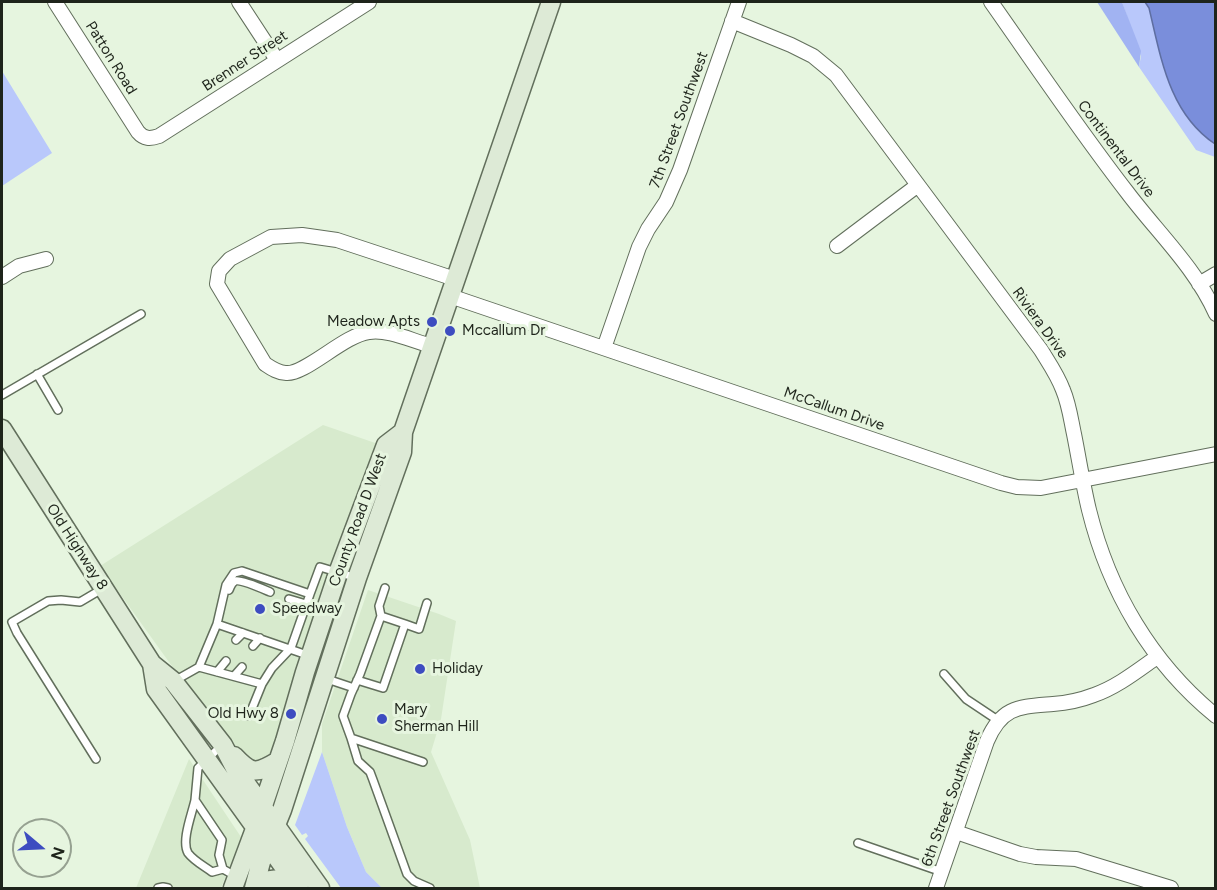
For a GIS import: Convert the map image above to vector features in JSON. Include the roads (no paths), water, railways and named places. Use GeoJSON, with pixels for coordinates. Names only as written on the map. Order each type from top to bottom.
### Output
{"type":"FeatureCollection","features":[{"type":"Feature","properties":{"kind":"main road","name":"County Road D West"},"geometry":{"type":"LineString","coordinates":[[255,888],[261,862],[326,679],[357,578],[402,452],[403,432],[551,2]]}},
{"type":"Feature","properties":{"kind":"main road","name":"Old Highway 8"},"geometry":{"type":"LineString","coordinates":[[2,429],[152,664],[173,681],[223,745],[275,826],[320,888]]}},
{"type":"Feature","properties":{"kind":"main road","name":"County Road D West"},"geometry":{"type":"LineString","coordinates":[[231,878],[263,807],[307,664],[386,445],[403,432]]}},
{"type":"Feature","properties":{"kind":"main road","name":"Old Highway 8"},"geometry":{"type":"LineString","coordinates":[[152,664],[156,689],[299,888]]}},
{"type":"Feature","properties":{"kind":"main road"},"geometry":{"type":"LineString","coordinates":[[223,745],[249,770],[257,771],[279,761]]}},
{"type":"Feature","properties":{"kind":"main road"},"geometry":{"type":"LineString","coordinates":[[255,888],[264,882],[281,880],[299,888]]}},
{"type":"Feature","properties":{"kind":"street","name":"Patton Road"},"geometry":{"type":"LineString","coordinates":[[56,2],[138,132]]}},
{"type":"Feature","properties":{"kind":"street"},"geometry":{"type":"LineString","coordinates":[[240,2],[277,60]]}},
{"type":"Feature","properties":{"kind":"street","name":"Brenner Street"},"geometry":{"type":"LineString","coordinates":[[138,132],[146,138],[159,136],[369,2]]}},
{"type":"Feature","properties":{"kind":"street","name":"7th Street Southwest"},"geometry":{"type":"LineString","coordinates":[[604,348],[639,247],[666,202],[680,170],[739,2]]}},
{"type":"Feature","properties":{"kind":"street","name":"Continental Drive"},"geometry":{"type":"LineString","coordinates":[[992,2],[1096,152],[1130,197],[1168,241],[1199,284],[1215,314]]}},
{"type":"Feature","properties":{"kind":"street","name":"Riviera Drive"},"geometry":{"type":"LineString","coordinates":[[732,21],[792,45],[813,56],[836,75],[1041,350],[1064,391],[1090,511],[1099,545],[1112,579],[1138,629],[1157,657],[1215,716]]}},
{"type":"Feature","properties":{"kind":"street"},"geometry":{"type":"LineString","coordinates":[[837,246],[918,185]]}},
{"type":"Feature","properties":{"kind":"street","name":"McCallum Drive"},"geometry":{"type":"LineString","coordinates":[[432,346],[390,333],[369,332],[355,336],[299,370],[288,374],[276,370],[265,364],[225,298],[217,284],[219,271],[230,259],[271,237],[302,235],[337,240],[604,348],[1017,487],[1041,488],[1215,454]]}},
{"type":"Feature","properties":{"kind":"street"},"geometry":{"type":"LineString","coordinates":[[2,277],[19,266],[46,259]]}},
{"type":"Feature","properties":{"kind":"street"},"geometry":{"type":"LineString","coordinates":[[1199,284],[1215,274]]}},
{"type":"Feature","properties":{"kind":"street","name":"6th Street Southwest"},"geometry":{"type":"LineString","coordinates":[[936,888],[987,741],[999,721],[1008,713],[1019,708],[1074,701],[1093,695],[1125,679],[1157,657]]}},
{"type":"Feature","properties":{"kind":"street"},"geometry":{"type":"LineString","coordinates":[[956,832],[1012,852],[1036,857],[1076,859],[1171,888]]}},
{"type":"Feature","properties":{"kind":"lane"},"geometry":{"type":"LineString","coordinates":[[2,395],[141,314]]}},
{"type":"Feature","properties":{"kind":"lane"},"geometry":{"type":"LineString","coordinates":[[37,374],[58,410]]}},
{"type":"Feature","properties":{"kind":"lane"},"geometry":{"type":"LineString","coordinates":[[249,716],[262,684],[272,668],[291,648],[320,567],[357,578]]}},
{"type":"Feature","properties":{"kind":"lane"},"geometry":{"type":"LineString","coordinates":[[173,681],[199,667],[217,624],[224,592],[234,573],[242,572],[310,594]]}},
{"type":"Feature","properties":{"kind":"lane"},"geometry":{"type":"LineString","coordinates":[[222,602],[231,584],[236,581],[270,592]]}},
{"type":"Feature","properties":{"kind":"lane"},"geometry":{"type":"LineString","coordinates":[[96,759],[12,622],[48,601],[80,602],[104,588]]}},
{"type":"Feature","properties":{"kind":"lane"},"geometry":{"type":"LineString","coordinates":[[385,588],[379,606],[381,616],[344,716],[358,761],[370,772],[406,874],[414,881],[430,888]]}},
{"type":"Feature","properties":{"kind":"lane"},"geometry":{"type":"LineString","coordinates":[[289,599],[306,604]]}},
{"type":"Feature","properties":{"kind":"lane"},"geometry":{"type":"LineString","coordinates":[[381,616],[419,629],[427,603]]}},
{"type":"Feature","properties":{"kind":"lane"},"geometry":{"type":"LineString","coordinates":[[217,624],[291,648],[326,679],[354,688]]}},
{"type":"Feature","properties":{"kind":"lane"},"geometry":{"type":"LineString","coordinates":[[357,680],[382,688],[405,624]]}},
{"type":"Feature","properties":{"kind":"lane"},"geometry":{"type":"LineString","coordinates":[[236,640],[243,633]]}},
{"type":"Feature","properties":{"kind":"lane"},"geometry":{"type":"LineString","coordinates":[[253,646],[260,638]]}},
{"type":"Feature","properties":{"kind":"lane"},"geometry":{"type":"LineString","coordinates":[[217,672],[226,661]]}},
{"type":"Feature","properties":{"kind":"lane"},"geometry":{"type":"LineString","coordinates":[[199,667],[262,684]]}},
{"type":"Feature","properties":{"kind":"lane"},"geometry":{"type":"LineString","coordinates":[[234,676],[242,667]]}},
{"type":"Feature","properties":{"kind":"lane"},"geometry":{"type":"LineString","coordinates":[[944,674],[966,699],[999,721]]}},
{"type":"Feature","properties":{"kind":"lane"},"geometry":{"type":"LineString","coordinates":[[351,738],[423,762]]}},
{"type":"Feature","properties":{"kind":"lane"},"geometry":{"type":"LineString","coordinates":[[223,745],[198,768],[195,800],[185,840],[187,852],[195,860],[212,872],[231,878]]}},
{"type":"Feature","properties":{"kind":"lane"},"geometry":{"type":"LineString","coordinates":[[195,800],[222,840],[219,855],[231,878]]}},
{"type":"Feature","properties":{"kind":"lane"},"geometry":{"type":"LineString","coordinates":[[858,843],[942,872]]}},
{"type":"Feature","properties":{"kind":"lane"},"geometry":{"type":"LineString","coordinates":[[158,888],[168,888]]}},
{"type":"Feature","properties":{"kind":"place","name":"Meadow Apts"},"geometry":{"type":"Point","coordinates":[432,322]}},
{"type":"Feature","properties":{"kind":"place","name":"Mccallum Dr"},"geometry":{"type":"Point","coordinates":[450,331]}},
{"type":"Feature","properties":{"kind":"place","name":"Speedway"},"geometry":{"type":"Point","coordinates":[260,609]}},
{"type":"Feature","properties":{"kind":"place","name":"Holiday"},"geometry":{"type":"Point","coordinates":[420,669]}},
{"type":"Feature","properties":{"kind":"place","name":"Old Hwy 8"},"geometry":{"type":"Point","coordinates":[291,714]}},
{"type":"Feature","properties":{"kind":"place","name":"Mary Sherman Hill"},"geometry":{"type":"Point","coordinates":[382,719]}}]}
